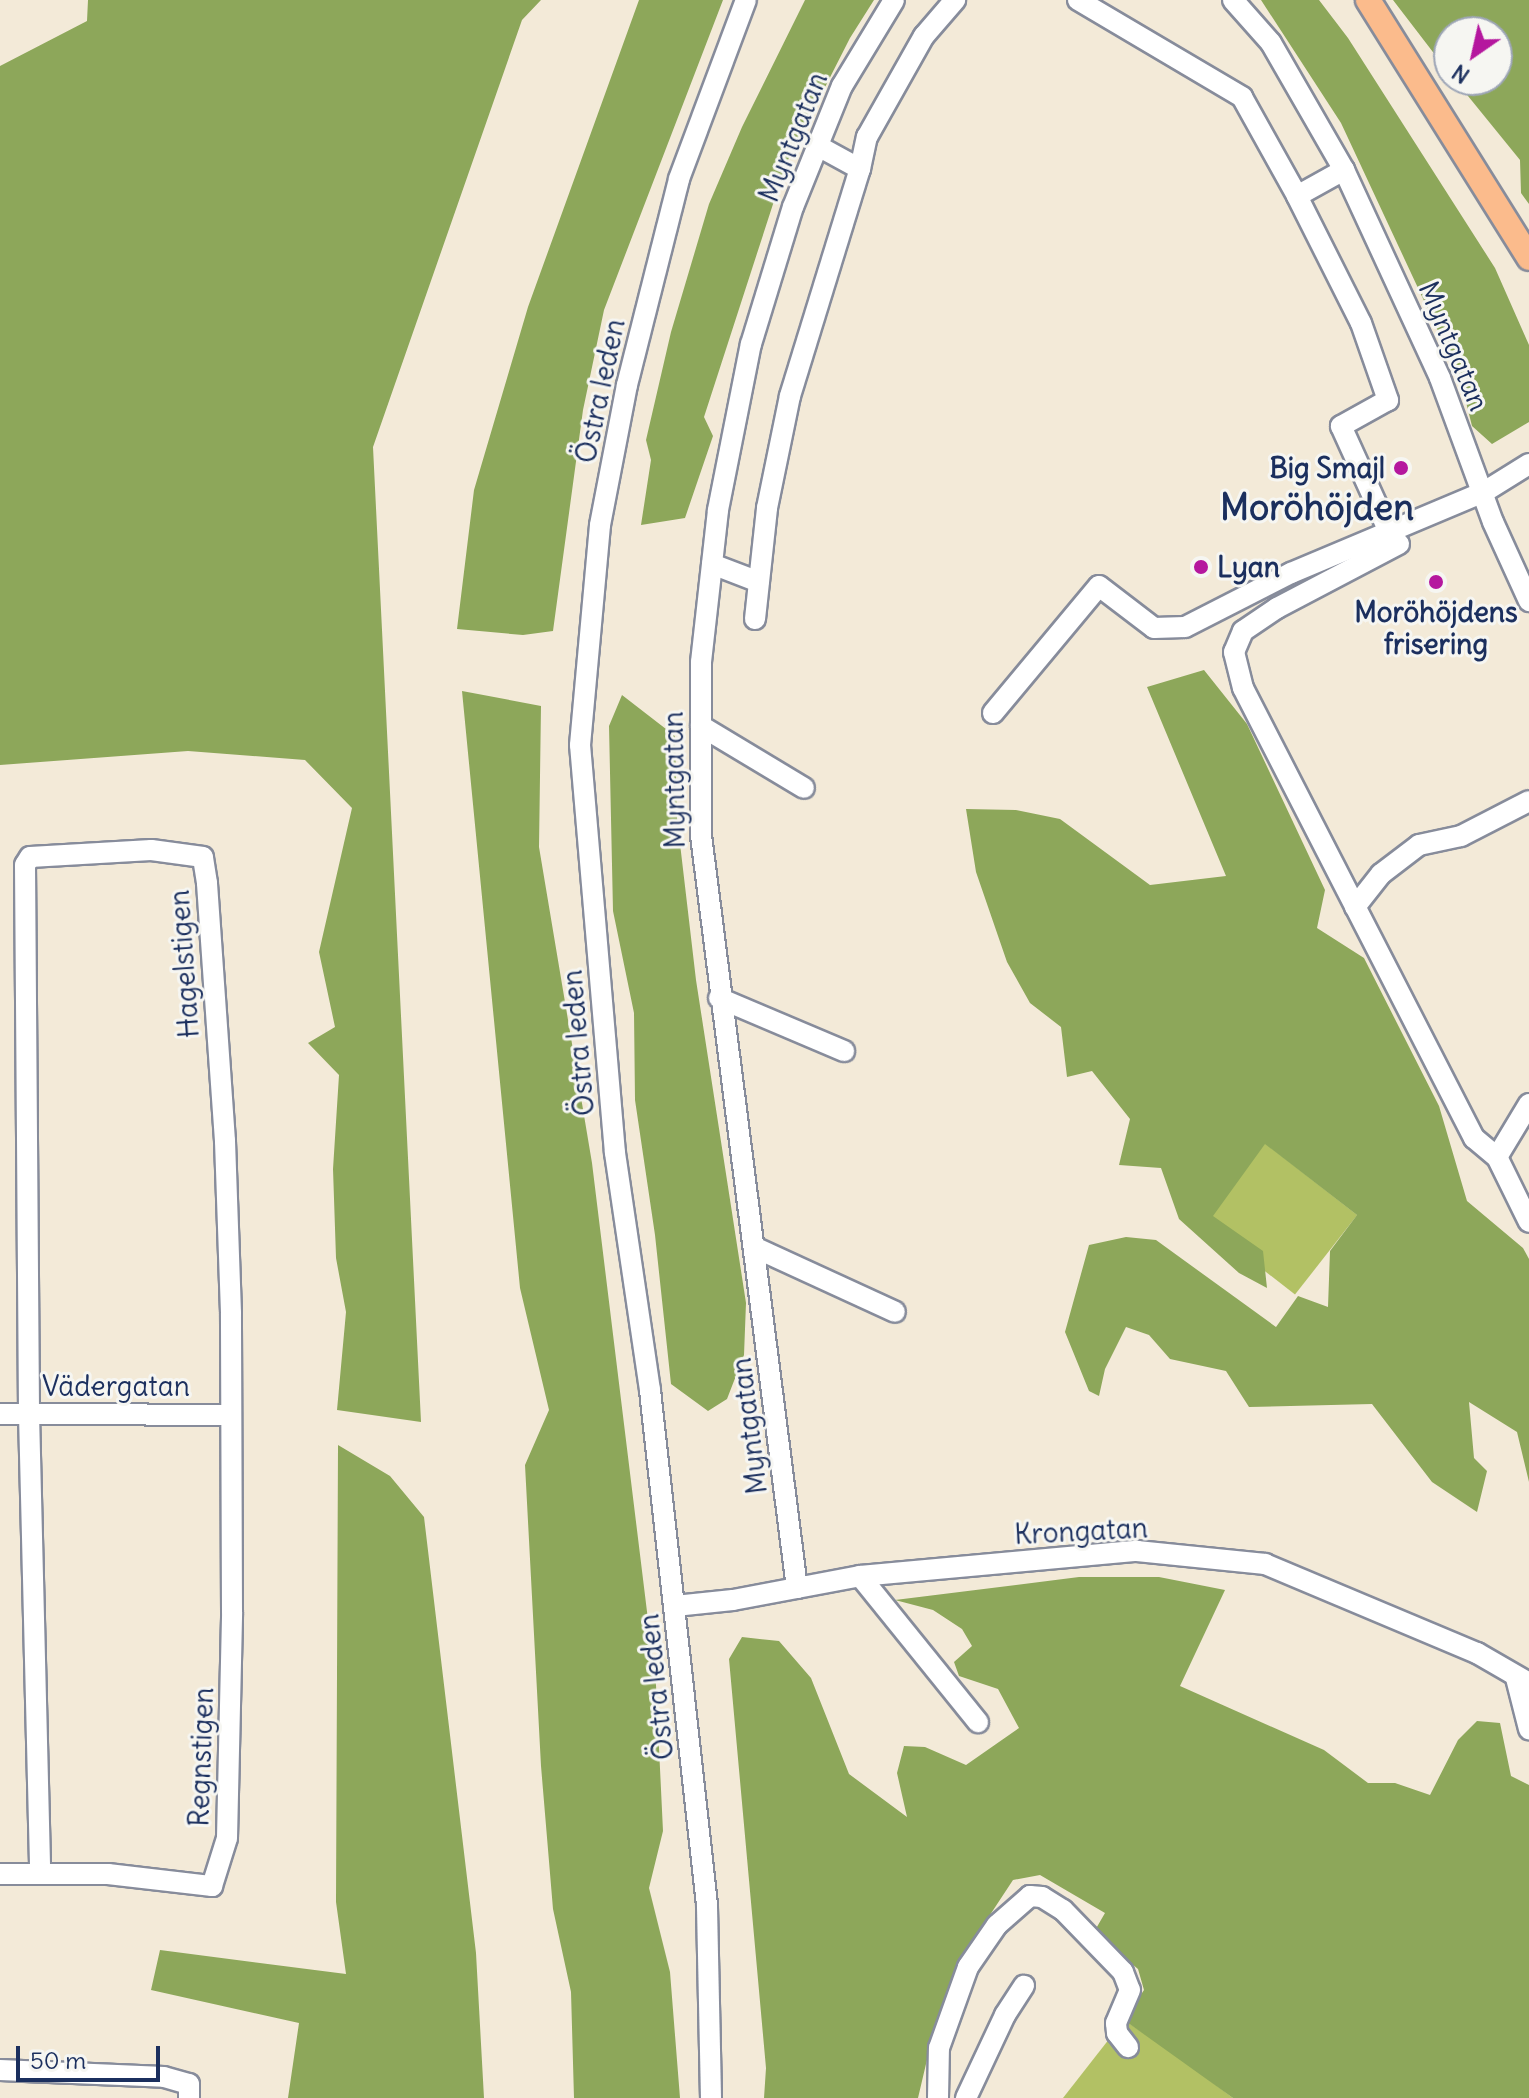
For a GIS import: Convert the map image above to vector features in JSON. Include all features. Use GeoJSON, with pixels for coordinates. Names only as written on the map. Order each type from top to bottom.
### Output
{"type":"FeatureCollection","features":[{"type":"Feature","properties":{"kind":"main road"},"geometry":{"type":"LineString","coordinates":[[1368,0],[1529,258]]}},
{"type":"Feature","properties":{"kind":"street","name":"Östra leden"},"geometry":{"type":"LineString","coordinates":[[711,2098],[707,1905],[650,1390],[615,1153],[580,745],[600,525],[627,385],[679,179],[738,13],[746,0]]}},
{"type":"Feature","properties":{"kind":"street","name":"Myntgatan"},"geometry":{"type":"LineString","coordinates":[[797,1588],[719,998],[701,835],[701,662],[718,510],[751,344],[793,207],[842,86],[894,0]]}},
{"type":"Feature","properties":{"kind":"street"},"geometry":{"type":"LineString","coordinates":[[755,619],[767,508],[790,396],[860,169],[867,137],[924,36],[955,0]]}},
{"type":"Feature","properties":{"kind":"street"},"geometry":{"type":"LineString","coordinates":[[1078,0],[1242,97],[1297,196],[1361,323],[1388,400],[1341,426],[1394,538]]}},
{"type":"Feature","properties":{"kind":"street","name":"Myntgatan"},"geometry":{"type":"LineString","coordinates":[[1233,0],[1271,43],[1344,170],[1440,378],[1493,522],[1529,601]]}},
{"type":"Feature","properties":{"kind":"street"},"geometry":{"type":"LineString","coordinates":[[818,146],[860,169]]}},
{"type":"Feature","properties":{"kind":"street"},"geometry":{"type":"LineString","coordinates":[[1297,196],[1344,170]]}},
{"type":"Feature","properties":{"kind":"street"},"geometry":{"type":"LineString","coordinates":[[1529,464],[1484,492],[1394,538],[1243,631],[1234,652],[1243,688],[1474,1138],[1497,1157],[1529,1222]]}},
{"type":"Feature","properties":{"kind":"street"},"geometry":{"type":"LineString","coordinates":[[993,713],[1099,586],[1154,628],[1185,627],[1326,558],[1394,538]]}},
{"type":"Feature","properties":{"kind":"street"},"geometry":{"type":"LineString","coordinates":[[1326,558],[1335,577]]}},
{"type":"Feature","properties":{"kind":"street"},"geometry":{"type":"LineString","coordinates":[[712,564],[759,582]]}},
{"type":"Feature","properties":{"kind":"street"},"geometry":{"type":"LineString","coordinates":[[701,726],[804,788]]}},
{"type":"Feature","properties":{"kind":"street"},"geometry":{"type":"LineString","coordinates":[[1355,907],[1381,874],[1419,845],[1461,836],[1529,801]]}},
{"type":"Feature","properties":{"kind":"street","name":"Hagelstigen"},"geometry":{"type":"LineString","coordinates":[[29,1414],[25,865],[30,857],[151,850],[203,857],[225,1141],[231,1415]]}},
{"type":"Feature","properties":{"kind":"street"},"geometry":{"type":"LineString","coordinates":[[719,998],[844,1051]]}},
{"type":"Feature","properties":{"kind":"street"},"geometry":{"type":"LineString","coordinates":[[1497,1157],[1529,1104]]}},
{"type":"Feature","properties":{"kind":"street"},"geometry":{"type":"LineString","coordinates":[[754,1247],[895,1312]]}},
{"type":"Feature","properties":{"kind":"street","name":"Vädergatan"},"geometry":{"type":"LineString","coordinates":[[0,1414],[231,1415]]}},
{"type":"Feature","properties":{"kind":"street"},"geometry":{"type":"LineString","coordinates":[[29,1414],[40,1873]]}},
{"type":"Feature","properties":{"kind":"street","name":"Regnstigen"},"geometry":{"type":"LineString","coordinates":[[0,1874],[108,1874],[212,1886],[227,1838],[232,1612],[231,1415]]}},
{"type":"Feature","properties":{"kind":"street","name":"Krongatan"},"geometry":{"type":"LineString","coordinates":[[675,1606],[733,1600],[860,1576],[1137,1551],[1265,1564],[1477,1653],[1523,1681],[1529,1729]]}},
{"type":"Feature","properties":{"kind":"street"},"geometry":{"type":"LineString","coordinates":[[860,1576],[978,1722]]}},
{"type":"Feature","properties":{"kind":"street"},"geometry":{"type":"LineString","coordinates":[[938,2098],[939,2048],[968,1967],[997,1925],[1030,1896],[1042,1897],[1063,1910],[1123,1972],[1130,1990],[1116,2023],[1117,2033],[1128,2047]]}},
{"type":"Feature","properties":{"kind":"street"},"geometry":{"type":"LineString","coordinates":[[966,2098],[990,2044],[1024,1986]]}},
{"type":"Feature","properties":{"kind":"street"},"geometry":{"type":"LineString","coordinates":[[0,2070],[164,2077],[189,2084],[189,2098]]}},
{"type":"Feature","properties":{"kind":"green space"},"geometry":{"type":"Polygon","coordinates":[[[88,0],[541,0],[522,20],[373,447],[421,1422],[337,1410],[346,1312],[336,1258],[333,1169],[339,1075],[308,1043],[335,1027],[319,952],[352,808],[305,760],[188,751],[0,765],[0,66],[87,21],[88,0]]]}},
{"type":"Feature","properties":{"kind":"green space"},"geometry":{"type":"Polygon","coordinates":[[[639,0],[723,0],[604,310],[583,410],[553,631],[523,635],[457,629],[474,490],[528,307],[639,0]]]}},
{"type":"Feature","properties":{"kind":"green space"},"geometry":{"type":"Polygon","coordinates":[[[805,0],[874,0],[850,38],[786,164],[704,417],[713,436],[685,518],[641,525],[651,460],[646,440],[671,332],[709,204],[742,127],[805,0]]]}},
{"type":"Feature","properties":{"kind":"green space"},"geometry":{"type":"Polygon","coordinates":[[[1261,0],[1319,0],[1348,38],[1495,268],[1529,345],[1529,422],[1492,444],[1472,426],[1460,378],[1341,123],[1261,0]]]}},
{"type":"Feature","properties":{"kind":"green space"},"geometry":{"type":"Polygon","coordinates":[[[1393,0],[1529,0],[1529,204],[1521,193],[1520,160],[1468,96],[1513,96],[1513,16],[1433,16],[1433,52],[1393,0]]]}},
{"type":"Feature","properties":{"kind":"green space"},"geometry":{"type":"Polygon","coordinates":[[[1204,670],[1247,724],[1325,890],[1317,928],[1364,958],[1439,1106],[1467,1201],[1523,1248],[1529,1259],[1529,1482],[1517,1432],[1469,1402],[1474,1458],[1487,1471],[1477,1512],[1432,1482],[1372,1404],[1249,1407],[1226,1371],[1170,1359],[1149,1335],[1126,1327],[1105,1369],[1099,1396],[1089,1391],[1065,1332],[1089,1245],[1126,1237],[1156,1240],[1276,1327],[1298,1296],[1328,1307],[1330,1251],[1357,1215],[1265,1144],[1213,1216],[1263,1251],[1267,1288],[1239,1273],[1179,1219],[1161,1168],[1119,1165],[1130,1119],[1092,1071],[1067,1077],[1061,1027],[1030,1003],[1007,962],[976,872],[966,809],[1016,810],[1060,819],[1150,885],[1226,876],[1147,687],[1204,670]]]}},
{"type":"Feature","properties":{"kind":"green space"},"geometry":{"type":"Polygon","coordinates":[[[462,691],[541,706],[539,847],[592,1163],[656,1685],[663,1831],[649,1888],[670,1972],[680,2098],[574,2098],[571,1992],[553,1909],[541,1766],[525,1465],[549,1410],[520,1288],[462,691]]]}},
{"type":"Feature","properties":{"kind":"green space"},"geometry":{"type":"Polygon","coordinates":[[[622,695],[675,736],[677,818],[696,980],[746,1303],[744,1355],[727,1399],[708,1411],[671,1384],[655,1235],[635,1100],[634,1013],[613,911],[609,726],[622,695]]]}},
{"type":"Feature","properties":{"kind":"green space"},"geometry":{"type":"Polygon","coordinates":[[[1265,1143],[1357,1215],[1295,1295],[1203,1223],[1265,1143]]]}},
{"type":"Feature","properties":{"kind":"green space"},"geometry":{"type":"Polygon","coordinates":[[[338,1445],[390,1476],[424,1517],[476,1953],[484,2098],[288,2098],[299,2023],[151,1990],[160,1950],[346,1974],[336,1902],[338,1445]]]}},
{"type":"Feature","properties":{"kind":"green space"},"geometry":{"type":"Polygon","coordinates":[[[1079,1577],[1159,1577],[1225,1590],[1180,1686],[1324,1750],[1368,1783],[1395,1783],[1430,1795],[1458,1740],[1477,1721],[1500,1723],[1511,1776],[1529,1785],[1529,2098],[1233,2098],[1124,2020],[1144,1990],[1138,1969],[1094,1932],[1105,1913],[1040,1875],[1013,1880],[959,1962],[934,2030],[918,2098],[764,2098],[766,2068],[729,1659],[742,1637],[779,1641],[811,1678],[849,1774],[907,1817],[897,1773],[904,1746],[925,1747],[966,1765],[1019,1728],[998,1689],[959,1676],[954,1662],[972,1646],[962,1629],[933,1610],[895,1600],[1079,1577]]]}},
{"type":"Feature","properties":{"kind":"green space"},"geometry":{"type":"Polygon","coordinates":[[[1124,2020],[1176,2055],[1233,2098],[1063,2098],[1124,2020]]]}},
{"type":"Feature","properties":{"kind":"place","name":"Big Smajl"},"geometry":{"type":"Point","coordinates":[1401,468]}},
{"type":"Feature","properties":{"kind":"place","name":"Lyan"},"geometry":{"type":"Point","coordinates":[1201,567]}},
{"type":"Feature","properties":{"kind":"place","name":"Moröhöjdens frisering"},"geometry":{"type":"Point","coordinates":[1436,582]}},
{"type":"Feature","properties":{"kind":"district","name":"Moröhöjden"},"geometry":{"type":"Point","coordinates":[1317,508]}}]}
